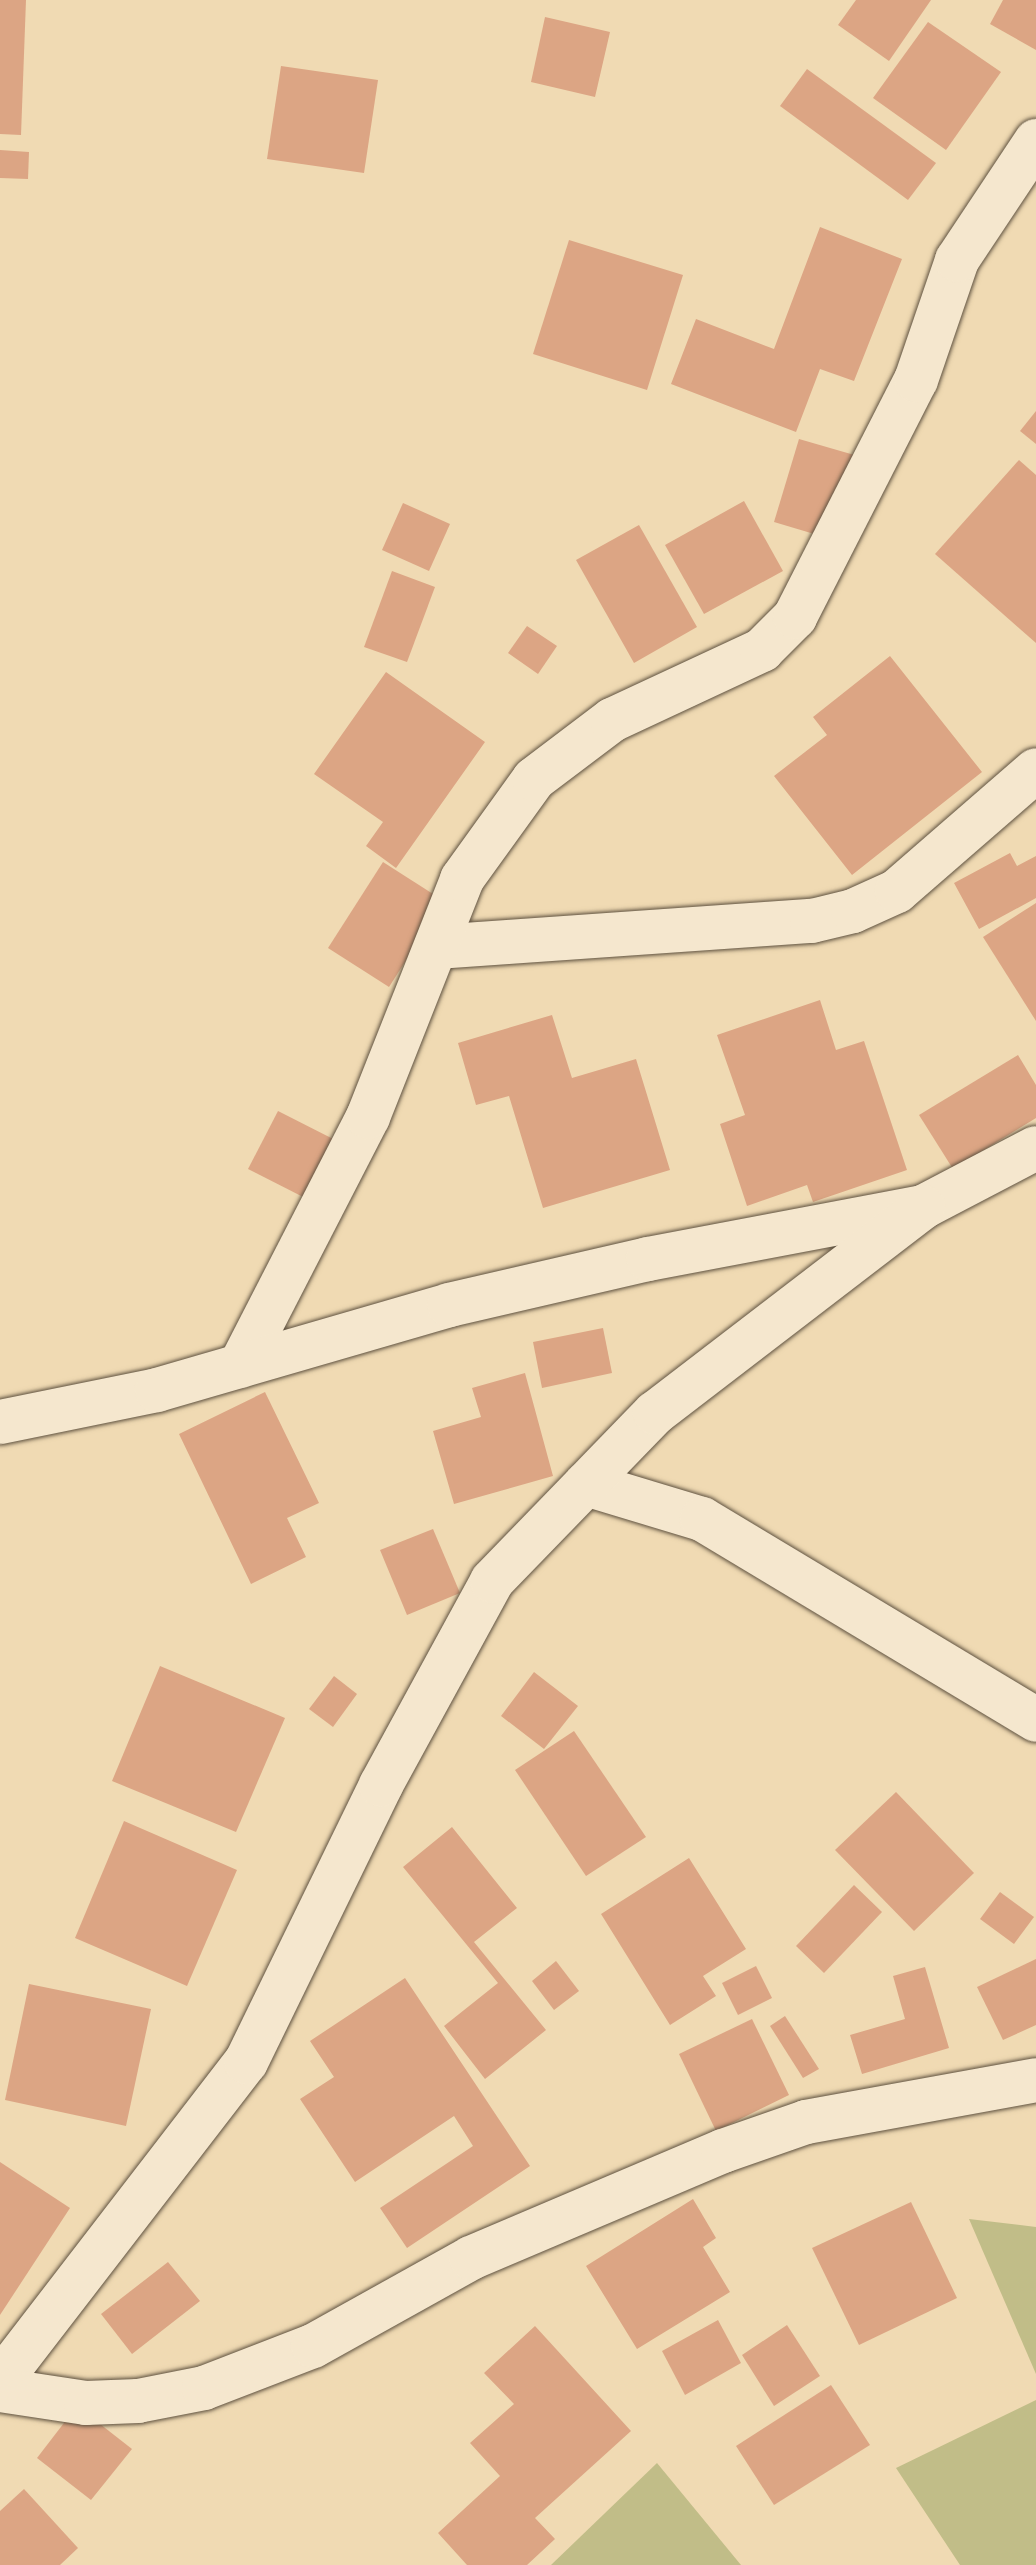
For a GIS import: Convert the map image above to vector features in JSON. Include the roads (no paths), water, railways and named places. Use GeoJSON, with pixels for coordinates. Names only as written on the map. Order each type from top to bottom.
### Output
{"type":"FeatureCollection","features":[{"type":"Feature","properties":{"kind":"street"},"geometry":{"type":"LineString","coordinates":[[240,1366],[368,1117],[462,879],[534,779],[612,720],[762,650],[795,617],[916,380],[957,260],[1036,141]]}},
{"type":"Feature","properties":{"kind":"street"},"geometry":{"type":"LineString","coordinates":[[436,947],[812,921],[853,911],[897,891],[1036,770]]}},
{"type":"Feature","properties":{"kind":"street"},"geometry":{"type":"LineString","coordinates":[[0,2381],[246,2062],[381,1785],[492,1581],[655,1413],[923,1207],[1036,1148]]}},
{"type":"Feature","properties":{"kind":"street"},"geometry":{"type":"LineString","coordinates":[[0,1422],[157,1390],[449,1305],[587,1273],[923,1207]]}},
{"type":"Feature","properties":{"kind":"street"},"geometry":{"type":"LineString","coordinates":[[586,1484],[702,1519],[1036,1720]]}},
{"type":"Feature","properties":{"kind":"street"},"geometry":{"type":"LineString","coordinates":[[0,2390],[86,2403],[138,2401],[204,2388],[313,2346],[471,2258],[723,2151],[806,2122],[1036,2080]]}}]}
